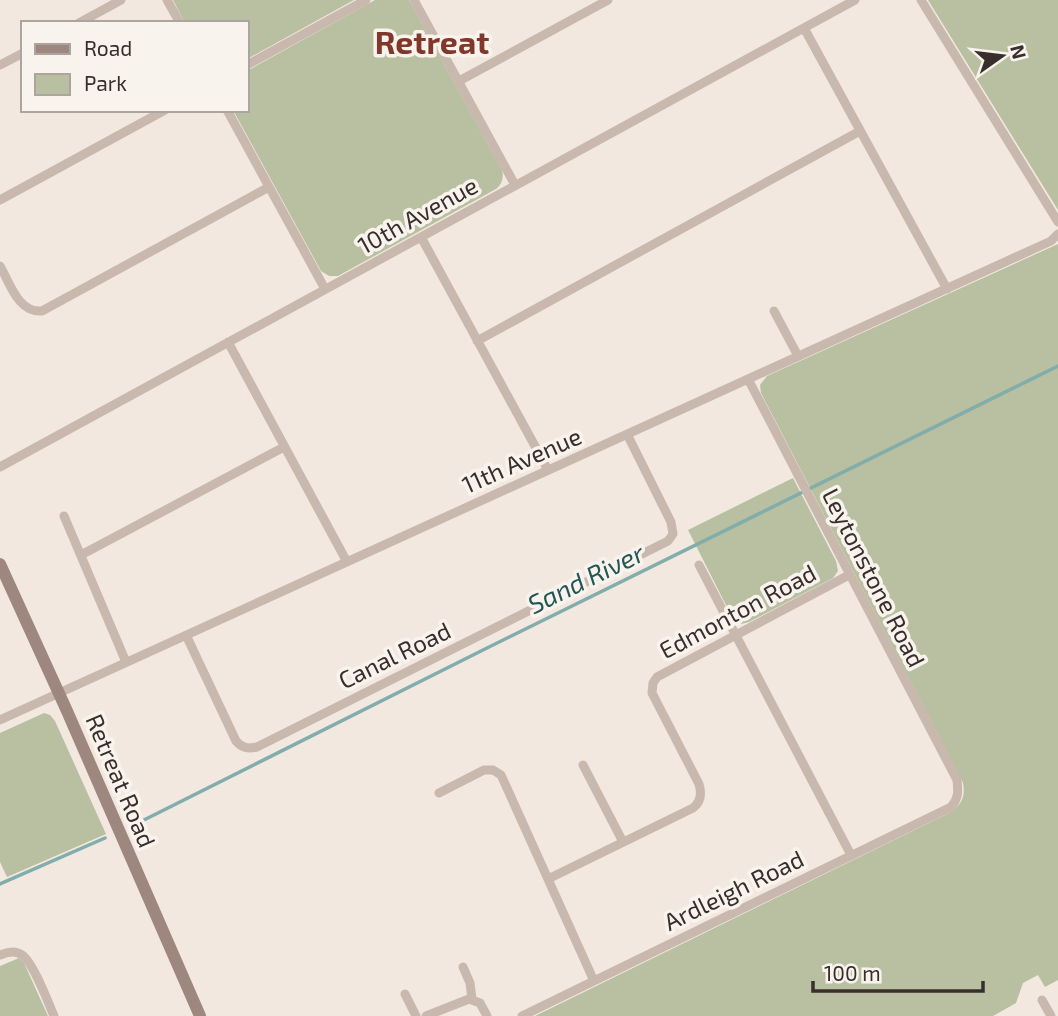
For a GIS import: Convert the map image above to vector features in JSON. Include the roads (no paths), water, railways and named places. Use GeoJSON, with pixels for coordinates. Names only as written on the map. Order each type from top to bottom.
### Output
{"type":"FeatureCollection","features":[{"type":"Feature","properties":{"kind":"main road","name":"Retreat Road"},"geometry":{"type":"LineString","coordinates":[[0,564],[200,1016]]}},
{"type":"Feature","properties":{"kind":"street"},"geometry":{"type":"LineString","coordinates":[[83,21],[121,0]]}},
{"type":"Feature","properties":{"kind":"street"},"geometry":{"type":"LineString","coordinates":[[167,0],[179,21]]}},
{"type":"Feature","properties":{"kind":"street"},"geometry":{"type":"LineString","coordinates":[[248,64],[366,0]]}},
{"type":"Feature","properties":{"kind":"street"},"geometry":{"type":"LineString","coordinates":[[414,0],[515,185]]}},
{"type":"Feature","properties":{"kind":"street"},"geometry":{"type":"LineString","coordinates":[[459,81],[608,0]]}},
{"type":"Feature","properties":{"kind":"street","name":"10th Avenue"},"geometry":{"type":"LineString","coordinates":[[0,467],[855,0]]}},
{"type":"Feature","properties":{"kind":"street"},"geometry":{"type":"LineString","coordinates":[[921,0],[1058,222]]}},
{"type":"Feature","properties":{"kind":"street"},"geometry":{"type":"LineString","coordinates":[[804,28],[947,289]]}},
{"type":"Feature","properties":{"kind":"street"},"geometry":{"type":"LineString","coordinates":[[0,65],[21,54]]}},
{"type":"Feature","properties":{"kind":"street"},"geometry":{"type":"LineString","coordinates":[[0,200],[161,112]]}},
{"type":"Feature","properties":{"kind":"street"},"geometry":{"type":"LineString","coordinates":[[229,112],[325,289]]}},
{"type":"Feature","properties":{"kind":"street"},"geometry":{"type":"LineString","coordinates":[[477,341],[860,131]]}},
{"type":"Feature","properties":{"kind":"street"},"geometry":{"type":"LineString","coordinates":[[0,266],[22,305],[30,310],[42,311],[269,187]]}},
{"type":"Feature","properties":{"kind":"street","name":"11th Avenue"},"geometry":{"type":"LineString","coordinates":[[0,720],[947,289],[1053,240],[1058,234]]}},
{"type":"Feature","properties":{"kind":"street"},"geometry":{"type":"LineString","coordinates":[[421,237],[548,470]]}},
{"type":"Feature","properties":{"kind":"street"},"geometry":{"type":"LineString","coordinates":[[774,311],[798,356]]}},
{"type":"Feature","properties":{"kind":"street"},"geometry":{"type":"LineString","coordinates":[[228,342],[347,562]]}},
{"type":"Feature","properties":{"kind":"street","name":"Leytonstone Road"},"geometry":{"type":"LineString","coordinates":[[748,379],[957,780],[958,795]]}},
{"type":"Feature","properties":{"kind":"street","name":"Canal Road"},"geometry":{"type":"LineString","coordinates":[[186,635],[236,741],[243,747],[252,748],[665,544],[673,534],[671,522],[627,434]]}},
{"type":"Feature","properties":{"kind":"street"},"geometry":{"type":"LineString","coordinates":[[81,555],[285,447]]}},
{"type":"Feature","properties":{"kind":"street"},"geometry":{"type":"LineString","coordinates":[[64,516],[126,662]]}},
{"type":"Feature","properties":{"kind":"street"},"geometry":{"type":"LineString","coordinates":[[699,565],[851,855]]}},
{"type":"Feature","properties":{"kind":"street","name":"Edmonton Road"},"geometry":{"type":"LineString","coordinates":[[548,879],[693,808],[700,798],[699,784],[653,698],[653,683],[661,675],[849,575]]}},
{"type":"Feature","properties":{"kind":"street"},"geometry":{"type":"LineString","coordinates":[[583,765],[623,842]]}},
{"type":"Feature","properties":{"kind":"street"},"geometry":{"type":"LineString","coordinates":[[439,793],[484,770],[498,772],[504,779],[594,981]]}},
{"type":"Feature","properties":{"kind":"street","name":"Ardleigh Road"},"geometry":{"type":"LineString","coordinates":[[522,1016],[951,807],[958,795]]}},
{"type":"Feature","properties":{"kind":"street"},"geometry":{"type":"LineString","coordinates":[[0,955],[14,952],[24,955],[54,1016]]}},
{"type":"Feature","properties":{"kind":"street"},"geometry":{"type":"LineString","coordinates":[[463,967],[470,983],[472,999]]}},
{"type":"Feature","properties":{"kind":"street"},"geometry":{"type":"LineString","coordinates":[[405,994],[416,1016]]}},
{"type":"Feature","properties":{"kind":"street"},"geometry":{"type":"LineString","coordinates":[[426,1016],[466,999],[480,1003],[487,1016]]}},
{"type":"Feature","properties":{"kind":"street"},"geometry":{"type":"LineString","coordinates":[[1042,1000],[1051,1016]]}},
{"type":"Feature","properties":{"kind":"waterway","name":"Sand River"},"geometry":{"type":"LineString","coordinates":[[132,826],[1058,366]]}},
{"type":"Feature","properties":{"kind":"waterway","name":"Sand River"},"geometry":{"type":"LineString","coordinates":[[0,884],[105,838]]}},
{"type":"Feature","properties":{"kind":"district","name":"Retreat"},"geometry":{"type":"Point","coordinates":[432,43]}}]}
